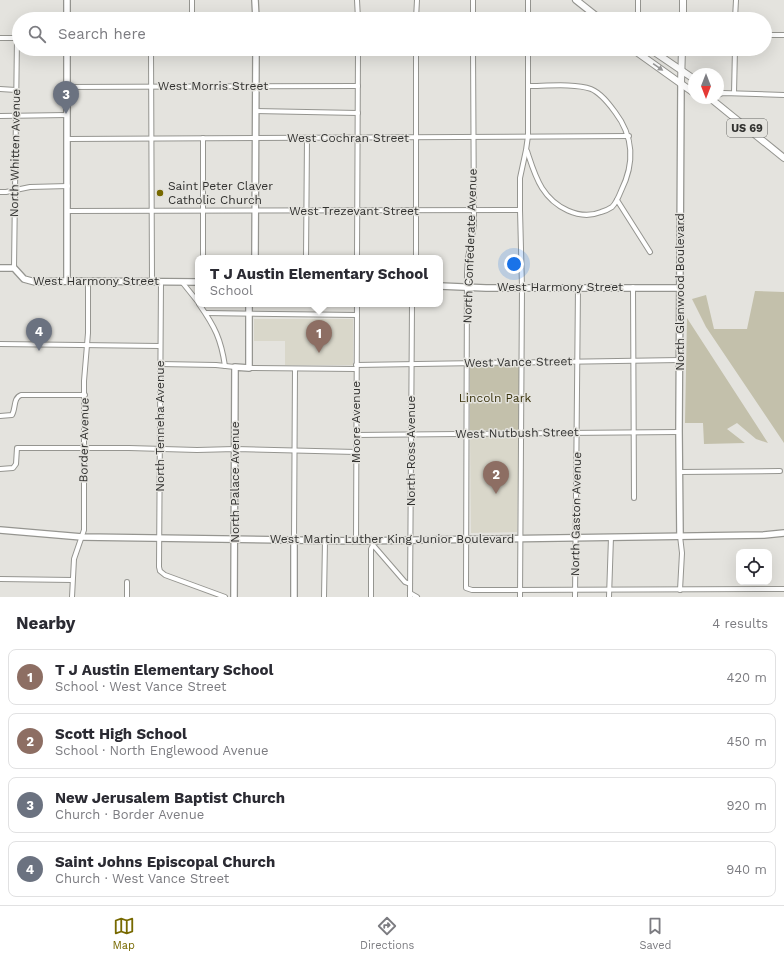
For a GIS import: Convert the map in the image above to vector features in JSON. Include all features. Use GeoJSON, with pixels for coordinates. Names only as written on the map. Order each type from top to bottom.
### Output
{"type":"FeatureCollection","features":[{"type":"Feature","properties":{"kind":"main road"},"geometry":{"type":"LineString","coordinates":[[576,0],[583,3],[593,12]]}},
{"type":"Feature","properties":{"kind":"main road"},"geometry":{"type":"LineString","coordinates":[[683,0],[683,12]]}},
{"type":"Feature","properties":{"kind":"main road"},"geometry":{"type":"LineString","coordinates":[[642,56],[688,88]]}},
{"type":"Feature","properties":{"kind":"main road"},"geometry":{"type":"LineString","coordinates":[[660,56],[688,75]]}},
{"type":"Feature","properties":{"kind":"main road","name":"North Glenwood Boulevard"},"geometry":{"type":"LineString","coordinates":[[681,83],[682,56]]}},
{"type":"Feature","properties":{"kind":"main road","name":"US 69"},"geometry":{"type":"LineString","coordinates":[[718,104],[784,158]]}},
{"type":"Feature","properties":{"kind":"street"},"geometry":{"type":"LineString","coordinates":[[67,0],[67,12]]}},
{"type":"Feature","properties":{"kind":"street"},"geometry":{"type":"LineString","coordinates":[[192,0],[193,12]]}},
{"type":"Feature","properties":{"kind":"street"},"geometry":{"type":"LineString","coordinates":[[255,0],[256,12]]}},
{"type":"Feature","properties":{"kind":"street"},"geometry":{"type":"LineString","coordinates":[[358,0],[358,12]]}},
{"type":"Feature","properties":{"kind":"street"},"geometry":{"type":"LineString","coordinates":[[416,0],[416,12]]}},
{"type":"Feature","properties":{"kind":"street"},"geometry":{"type":"LineString","coordinates":[[473,0],[473,12]]}},
{"type":"Feature","properties":{"kind":"street"},"geometry":{"type":"LineString","coordinates":[[528,0],[528,12]]}},
{"type":"Feature","properties":{"kind":"street"},"geometry":{"type":"LineString","coordinates":[[638,0],[638,12]]}},
{"type":"Feature","properties":{"kind":"street"},"geometry":{"type":"LineString","coordinates":[[735,12],[736,0]]}},
{"type":"Feature","properties":{"kind":"street"},"geometry":{"type":"LineString","coordinates":[[772,35],[784,35]]}},
{"type":"Feature","properties":{"kind":"street","name":"North Whitten Avenue"},"geometry":{"type":"LineString","coordinates":[[0,38],[12,38]]}},
{"type":"Feature","properties":{"kind":"street","name":"North Whitten Avenue"},"geometry":{"type":"LineString","coordinates":[[14,268],[17,56]]}},
{"type":"Feature","properties":{"kind":"street"},"geometry":{"type":"LineString","coordinates":[[67,56],[67,281]]}},
{"type":"Feature","properties":{"kind":"street"},"geometry":{"type":"LineString","coordinates":[[151,56],[152,281]]}},
{"type":"Feature","properties":{"kind":"street"},"geometry":{"type":"LineString","coordinates":[[255,255],[256,56]]}},
{"type":"Feature","properties":{"kind":"street"},"geometry":{"type":"LineString","coordinates":[[357,255],[358,56]]}},
{"type":"Feature","properties":{"kind":"street"},"geometry":{"type":"LineString","coordinates":[[416,56],[416,255]]}},
{"type":"Feature","properties":{"kind":"street","name":"North Confederate Avenue"},"geometry":{"type":"LineString","coordinates":[[473,56],[474,225],[468,258],[466,588],[472,590],[520,590]]}},
{"type":"Feature","properties":{"kind":"street"},"geometry":{"type":"LineString","coordinates":[[520,597],[522,287],[520,178],[528,136],[528,56]]}},
{"type":"Feature","properties":{"kind":"street"},"geometry":{"type":"LineString","coordinates":[[734,93],[735,56]]}},
{"type":"Feature","properties":{"kind":"street","name":"North Glenwood Boulevard"},"geometry":{"type":"LineString","coordinates":[[680,536],[679,432],[681,83]]}},
{"type":"Feature","properties":{"kind":"street","name":"West Morris Street"},"geometry":{"type":"LineString","coordinates":[[68,87],[358,86]]}},
{"type":"Feature","properties":{"kind":"street"},"geometry":{"type":"LineString","coordinates":[[526,150],[542,187],[553,201],[568,211],[584,215],[599,213],[612,207],[624,186],[631,164],[629,136],[624,125],[603,98],[594,90],[577,86],[528,86]]}},
{"type":"Feature","properties":{"kind":"street"},"geometry":{"type":"LineString","coordinates":[[0,89],[16,90]]}},
{"type":"Feature","properties":{"kind":"street"},"geometry":{"type":"LineString","coordinates":[[724,93],[784,95]]}},
{"type":"Feature","properties":{"kind":"street"},"geometry":{"type":"LineString","coordinates":[[255,111],[358,113]]}},
{"type":"Feature","properties":{"kind":"street"},"geometry":{"type":"LineString","coordinates":[[0,116],[67,115]]}},
{"type":"Feature","properties":{"kind":"street","name":"West Cochran Street"},"geometry":{"type":"LineString","coordinates":[[68,139],[629,136]]}},
{"type":"Feature","properties":{"kind":"street"},"geometry":{"type":"LineString","coordinates":[[203,138],[203,255]]}},
{"type":"Feature","properties":{"kind":"street"},"geometry":{"type":"LineString","coordinates":[[306,255],[307,138]]}},
{"type":"Feature","properties":{"kind":"street"},"geometry":{"type":"LineString","coordinates":[[0,192],[30,186],[68,186]]}},
{"type":"Feature","properties":{"kind":"street"},"geometry":{"type":"LineString","coordinates":[[617,200],[650,252]]}},
{"type":"Feature","properties":{"kind":"street","name":"West Trezevant Street"},"geometry":{"type":"LineString","coordinates":[[68,211],[520,210]]}},
{"type":"Feature","properties":{"kind":"street"},"geometry":{"type":"LineString","coordinates":[[0,268],[14,268]]}},
{"type":"Feature","properties":{"kind":"street","name":"West Harmony Street"},"geometry":{"type":"LineString","coordinates":[[14,268],[19,275],[30,282],[195,282]]}},
{"type":"Feature","properties":{"kind":"street","name":"Border Avenue"},"geometry":{"type":"LineString","coordinates":[[72,597],[74,559],[84,530],[85,375],[88,282]]}},
{"type":"Feature","properties":{"kind":"street","name":"North Tenneha Avenue"},"geometry":{"type":"LineString","coordinates":[[161,282],[159,567],[160,571],[165,575],[225,597]]}},
{"type":"Feature","properties":{"kind":"street"},"geometry":{"type":"LineString","coordinates":[[182,282],[195,298]]}},
{"type":"Feature","properties":{"kind":"street","name":"West Harmony Street"},"geometry":{"type":"LineString","coordinates":[[443,286],[486,288],[680,288]]}},
{"type":"Feature","properties":{"kind":"street","name":"North Gaston Avenue"},"geometry":{"type":"LineString","coordinates":[[575,597],[578,287]]}},
{"type":"Feature","properties":{"kind":"street"},"geometry":{"type":"LineString","coordinates":[[633,287],[634,498]]}},
{"type":"Feature","properties":{"kind":"street"},"geometry":{"type":"LineString","coordinates":[[202,307],[218,334],[225,366]]}},
{"type":"Feature","properties":{"kind":"street"},"geometry":{"type":"LineString","coordinates":[[249,307],[249,368]]}},
{"type":"Feature","properties":{"kind":"street","name":"Moore Avenue"},"geometry":{"type":"LineString","coordinates":[[356,541],[357,307]]}},
{"type":"Feature","properties":{"kind":"street","name":"North Ross Avenue"},"geometry":{"type":"LineString","coordinates":[[410,595],[412,307]]}},
{"type":"Feature","properties":{"kind":"street"},"geometry":{"type":"LineString","coordinates":[[206,313],[357,315]]}},
{"type":"Feature","properties":{"kind":"street"},"geometry":{"type":"LineString","coordinates":[[0,344],[160,346]]}},
{"type":"Feature","properties":{"kind":"street","name":"West Vance Street"},"geometry":{"type":"LineString","coordinates":[[160,364],[225,366],[235,368],[296,369],[412,364],[680,360]]}},
{"type":"Feature","properties":{"kind":"street","name":"North Palace Avenue"},"geometry":{"type":"LineString","coordinates":[[234,597],[235,368]]}},
{"type":"Feature","properties":{"kind":"street"},"geometry":{"type":"LineString","coordinates":[[294,597],[296,369]]}},
{"type":"Feature","properties":{"kind":"street"},"geometry":{"type":"LineString","coordinates":[[0,416],[12,415],[15,410],[16,399],[21,395],[85,395]]}},
{"type":"Feature","properties":{"kind":"street","name":"West Nutbush Street"},"geometry":{"type":"LineString","coordinates":[[356,435],[679,432]]}},
{"type":"Feature","properties":{"kind":"street"},"geometry":{"type":"LineString","coordinates":[[0,469],[13,468],[16,464],[17,448],[159,448],[197,450],[295,450],[356,452]]}},
{"type":"Feature","properties":{"kind":"street"},"geometry":{"type":"LineString","coordinates":[[680,472],[780,471]]}},
{"type":"Feature","properties":{"kind":"street","name":"West Martin Luther King Junior Boulevard"},"geometry":{"type":"LineString","coordinates":[[0,530],[82,537],[325,540],[372,543],[467,539],[764,535],[784,533]]}},
{"type":"Feature","properties":{"kind":"street"},"geometry":{"type":"LineString","coordinates":[[680,536],[682,554],[680,590]]}},
{"type":"Feature","properties":{"kind":"street"},"geometry":{"type":"LineString","coordinates":[[608,597],[611,537]]}},
{"type":"Feature","properties":{"kind":"street"},"geometry":{"type":"LineString","coordinates":[[324,597],[325,540]]}},
{"type":"Feature","properties":{"kind":"street"},"geometry":{"type":"LineString","coordinates":[[372,543],[405,582],[410,584]]}},
{"type":"Feature","properties":{"kind":"street"},"geometry":{"type":"LineString","coordinates":[[371,597],[372,543]]}},
{"type":"Feature","properties":{"kind":"street"},"geometry":{"type":"LineString","coordinates":[[0,580],[72,580]]}},
{"type":"Feature","properties":{"kind":"street"},"geometry":{"type":"LineString","coordinates":[[127,582],[128,597]]}},
{"type":"Feature","properties":{"kind":"street"},"geometry":{"type":"LineString","coordinates":[[520,590],[784,589]]}},
{"type":"Feature","properties":{"kind":"street"},"geometry":{"type":"LineString","coordinates":[[410,595],[417,597]]}},
{"type":"Feature","properties":{"kind":"shaded area"},"geometry":{"type":"Polygon","coordinates":[[[254,319],[353,319],[353,365],[285,365],[285,341],[254,341],[254,319]]]}},
{"type":"Feature","properties":{"kind":"shaded area"},"geometry":{"type":"Polygon","coordinates":[[[470,430],[519,430],[517,532],[471,533],[470,430]]]}},
{"type":"Feature","properties":{"kind":"green space"},"geometry":{"type":"Polygon","coordinates":[[[755,291],[784,292],[784,443],[706,327],[692,299],[706,295],[714,329],[747,329],[755,291]]]}},
{"type":"Feature","properties":{"kind":"green space"},"geometry":{"type":"Polygon","coordinates":[[[687,318],[768,443],[756,439],[737,423],[727,429],[745,443],[704,444],[703,423],[685,423],[687,318]]]}},
{"type":"Feature","properties":{"kind":"green space","name":"Lincoln Park"},"geometry":{"type":"Polygon","coordinates":[[[470,365],[519,366],[519,430],[470,430],[470,365]]]}},
{"type":"Feature","properties":{"kind":"place","name":"New Jerusalem Baptist Church"},"geometry":{"type":"Point","coordinates":[66,114]}},
{"type":"Feature","properties":{"kind":"place","name":"Saint Peter Claver Catholic Church"},"geometry":{"type":"Point","coordinates":[160,193]}},
{"type":"Feature","properties":{"kind":"place","name":"Saint Johns Episcopal Church"},"geometry":{"type":"Point","coordinates":[39,351]}},
{"type":"Feature","properties":{"kind":"place","name":"T J Austin Elementary School"},"geometry":{"type":"Point","coordinates":[319,353]}},
{"type":"Feature","properties":{"kind":"place","name":"Scott High School"},"geometry":{"type":"Point","coordinates":[496,494]}}]}
